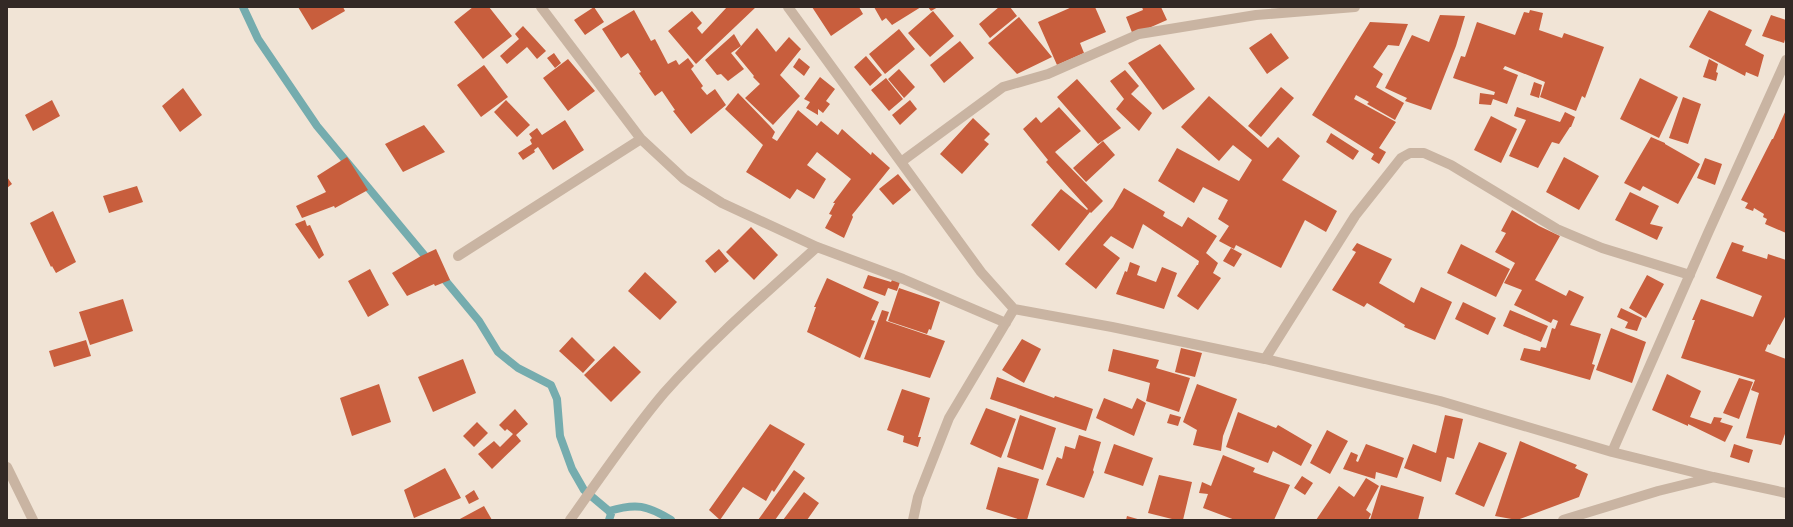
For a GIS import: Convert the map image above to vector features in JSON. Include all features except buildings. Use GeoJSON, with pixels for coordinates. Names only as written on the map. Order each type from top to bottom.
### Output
{"type":"FeatureCollection","features":[{"type":"Feature","properties":{"kind":"street"},"geometry":{"type":"LineString","coordinates":[[541,7],[641,139],[684,179],[722,202],[817,247],[903,279],[1006,323]]}},
{"type":"Feature","properties":{"kind":"street"},"geometry":{"type":"LineString","coordinates":[[788,7],[981,272],[1014,309],[1112,327],[1265,359],[1440,401],[1612,452],[1786,493]]}},
{"type":"Feature","properties":{"kind":"street"},"geometry":{"type":"LineString","coordinates":[[901,162],[1003,87],[1048,74],[1139,34],[1256,15],[1355,7]]}},
{"type":"Feature","properties":{"kind":"street"},"geometry":{"type":"LineString","coordinates":[[1612,452],[1786,60]]}},
{"type":"Feature","properties":{"kind":"street"},"geometry":{"type":"LineString","coordinates":[[458,256],[641,139]]}},
{"type":"Feature","properties":{"kind":"street"},"geometry":{"type":"LineString","coordinates":[[1265,359],[1355,216],[1401,158],[1410,153],[1424,153],[1451,165],[1557,229],[1602,248],[1690,275]]}},
{"type":"Feature","properties":{"kind":"street"},"geometry":{"type":"LineString","coordinates":[[570,520],[616,456],[664,394],[736,320],[817,247]]}},
{"type":"Feature","properties":{"kind":"street"},"geometry":{"type":"LineString","coordinates":[[913,520],[918,497],[949,418],[1014,309]]}},
{"type":"Feature","properties":{"kind":"street"},"geometry":{"type":"LineString","coordinates":[[7,467],[33,520]]}},
{"type":"Feature","properties":{"kind":"street"},"geometry":{"type":"LineString","coordinates":[[1563,520],[1658,491],[1713,477]]}},
{"type":"Feature","properties":{"kind":"waterway"},"geometry":{"type":"LineString","coordinates":[[243,7],[258,39],[317,126],[430,262]]}},
{"type":"Feature","properties":{"kind":"waterway"},"geometry":{"type":"LineString","coordinates":[[440,274],[479,321],[498,352],[518,368],[551,385],[557,399],[560,436],[572,469],[584,490],[609,511],[611,514],[609,520]]}},
{"type":"Feature","properties":{"kind":"waterway"},"geometry":{"type":"LineString","coordinates":[[609,511],[634,506],[648,508],[671,520]]}}]}
